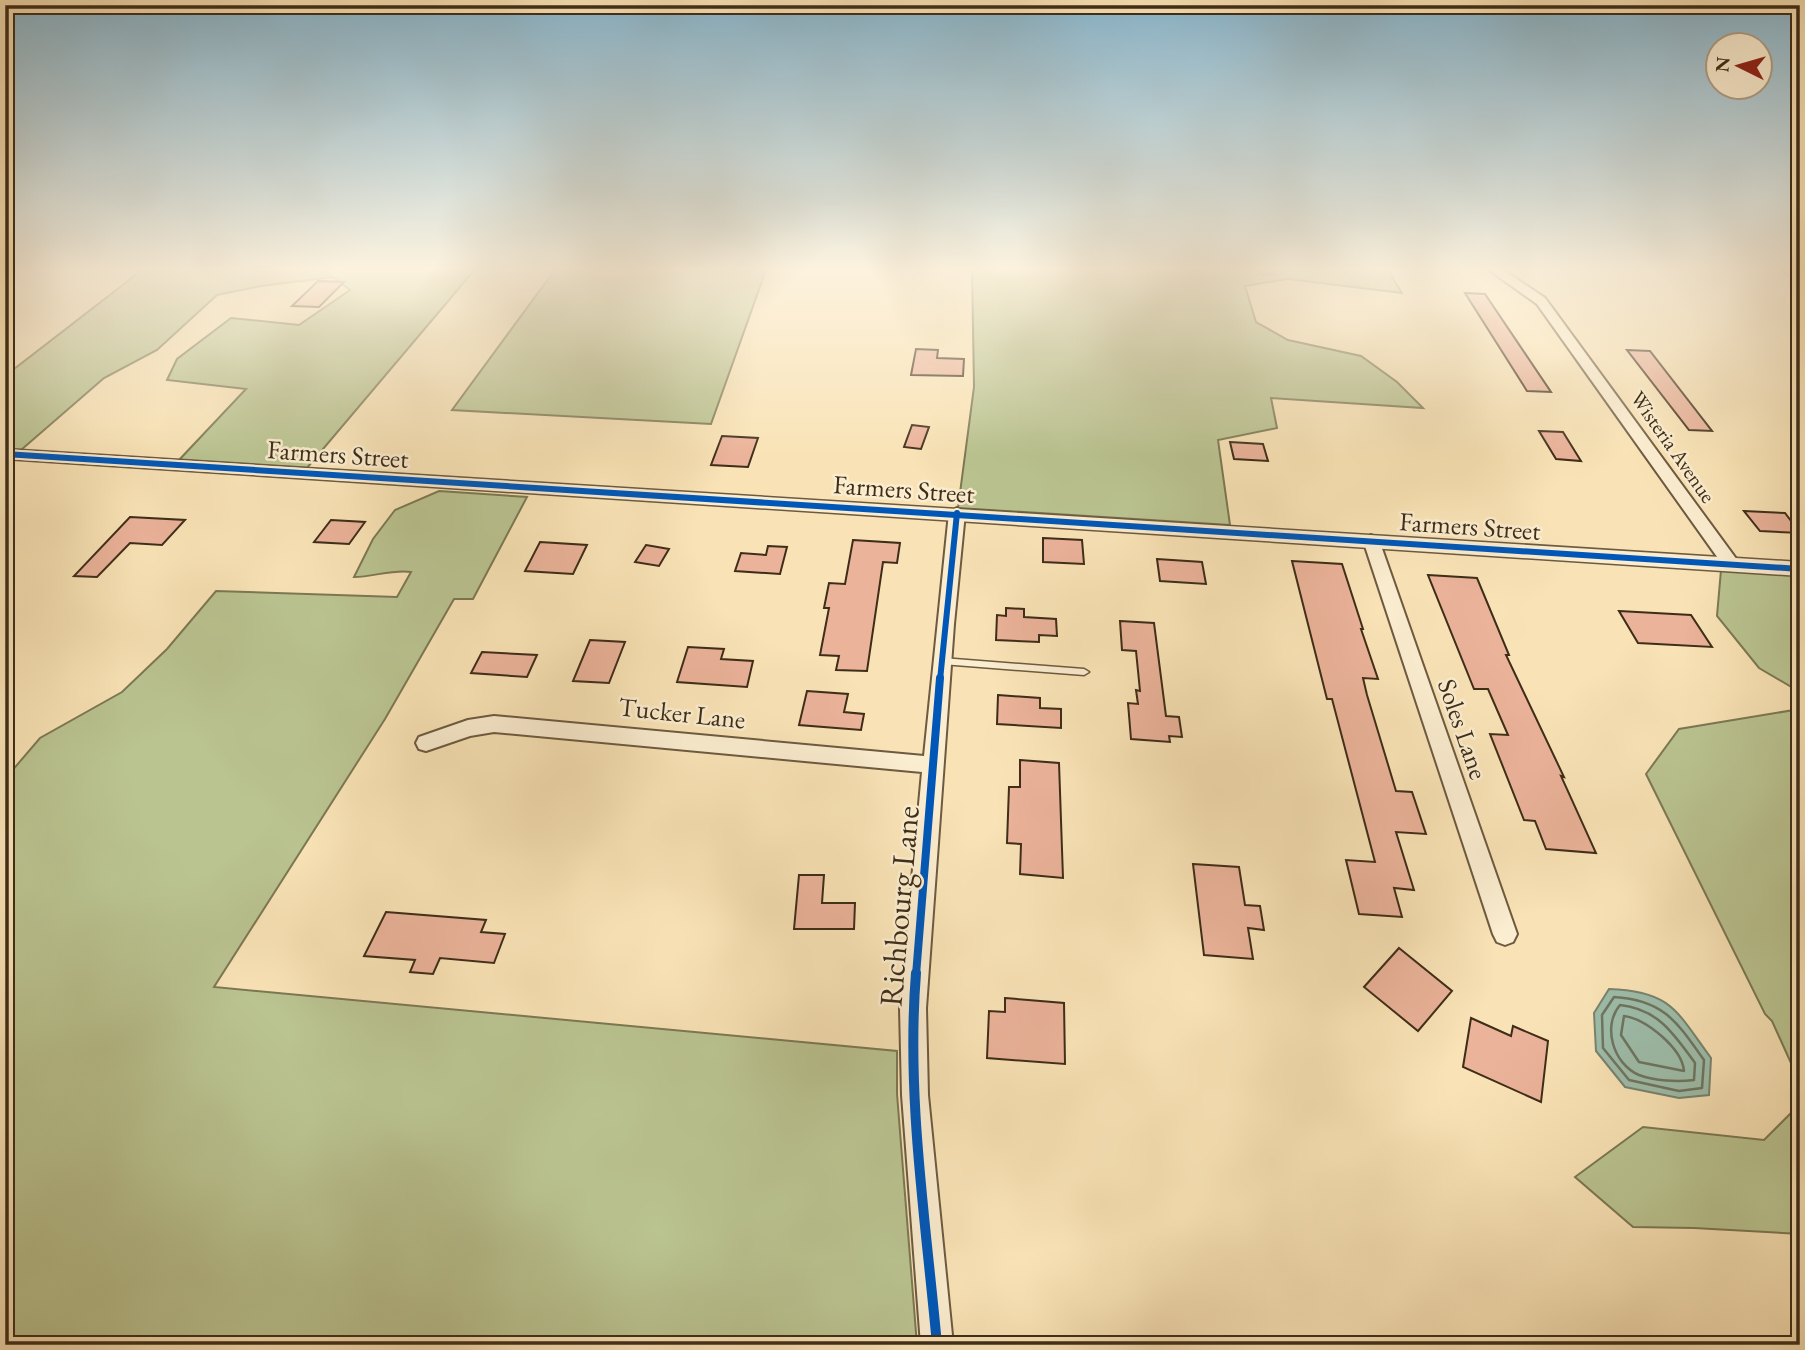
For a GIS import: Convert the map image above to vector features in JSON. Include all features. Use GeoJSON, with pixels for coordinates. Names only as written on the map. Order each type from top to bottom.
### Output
{"type":"FeatureCollection","features":[{"type":"Feature","properties":{"kind":"street","name":"Wisteria Avenue"},"geometry":{"type":"LineString","coordinates":[[1564,330],[1731,564]]}},
{"type":"Feature","properties":{"kind":"street","name":"Farmers Street"},"geometry":{"type":"LineString","coordinates":[[5,454],[1800,569]]}},
{"type":"Feature","properties":{"kind":"street","name":"Richbourg Lane"},"geometry":{"type":"LineString","coordinates":[[937,1345],[915,1095],[913,1008],[957,513]]}},
{"type":"Feature","properties":{"kind":"street","name":"Soles Lane"},"geometry":{"type":"LineString","coordinates":[[1371,540],[1505,934]]}},
{"type":"Feature","properties":{"kind":"street","name":"Tucker Lane"},"geometry":{"type":"LineString","coordinates":[[426,743],[468,728],[494,724],[935,765]]}},
{"type":"Feature","properties":{"kind":"lane"},"geometry":{"type":"LineString","coordinates":[[942,661],[1084,672]]}},
{"type":"Feature","properties":{"kind":"green space"},"geometry":{"type":"Polygon","coordinates":[[[65,330],[179,330],[157,350],[104,378],[21,450],[5,449],[5,376],[65,330]]]}},
{"type":"Feature","properties":{"kind":"green space"},"geometry":{"type":"Polygon","coordinates":[[[215,330],[424,330],[307,468],[179,460],[246,389],[167,380],[177,359],[215,330]]]}},
{"type":"Feature","properties":{"kind":"green space"},"geometry":{"type":"Polygon","coordinates":[[[511,330],[745,330],[711,424],[452,410],[511,330]]]}},
{"type":"Feature","properties":{"kind":"green space"},"geometry":{"type":"Polygon","coordinates":[[[973,330],[1270,330],[1288,340],[1361,356],[1397,382],[1423,408],[1271,398],[1277,428],[1218,440],[1230,525],[958,508],[974,387],[973,330]]]}},
{"type":"Feature","properties":{"kind":"green space"},"geometry":{"type":"Polygon","coordinates":[[[439,491],[527,497],[473,599],[454,599],[385,719],[214,987],[897,1051],[897,1094],[917,1345],[5,1345],[5,779],[40,738],[122,692],[167,649],[216,591],[397,597],[411,572],[354,577],[373,539],[395,510],[439,491]]]}},
{"type":"Feature","properties":{"kind":"green space"},"geometry":{"type":"Polygon","coordinates":[[[1721,570],[1800,575],[1800,692],[1759,668],[1717,616],[1721,570]]]}},
{"type":"Feature","properties":{"kind":"green space"},"geometry":{"type":"Polygon","coordinates":[[[1800,709],[1800,1083],[1772,1021],[1765,1014],[1646,774],[1679,729],[1800,709]]]}},
{"type":"Feature","properties":{"kind":"green space"},"geometry":{"type":"Polygon","coordinates":[[[1800,1104],[1800,1234],[1633,1227],[1575,1177],[1643,1127],[1764,1140],[1800,1104]]]}},
{"type":"Feature","properties":{"kind":"water"},"geometry":{"type":"Polygon","coordinates":[[[1609,989],[1647,994],[1671,1007],[1680,1016],[1711,1058],[1709,1095],[1679,1098],[1625,1087],[1596,1051],[1594,1013],[1609,989]]]}},
{"type":"Feature","properties":{"kind":"building"},"geometry":{"type":"Polygon","coordinates":[[[1488,330],[1509,330],[1551,392],[1527,391],[1488,330]]]}},
{"type":"Feature","properties":{"kind":"building"},"geometry":{"type":"Polygon","coordinates":[[[916,349],[938,350],[937,358],[964,359],[963,376],[911,375],[916,349]]]}},
{"type":"Feature","properties":{"kind":"building"},"geometry":{"type":"Polygon","coordinates":[[[1627,350],[1650,351],[1712,431],[1689,430],[1627,350]]]}},
{"type":"Feature","properties":{"kind":"building"},"geometry":{"type":"Polygon","coordinates":[[[912,425],[929,427],[921,449],[904,447],[912,425]]]}},
{"type":"Feature","properties":{"kind":"building"},"geometry":{"type":"Polygon","coordinates":[[[1539,431],[1563,432],[1581,461],[1556,459],[1539,431]]]}},
{"type":"Feature","properties":{"kind":"building"},"geometry":{"type":"Polygon","coordinates":[[[722,436],[758,438],[748,467],[711,465],[722,436]]]}},
{"type":"Feature","properties":{"kind":"building"},"geometry":{"type":"Polygon","coordinates":[[[1230,442],[1263,444],[1268,461],[1234,459],[1230,442]]]}},
{"type":"Feature","properties":{"kind":"building"},"geometry":{"type":"Polygon","coordinates":[[[1744,511],[1785,513],[1800,533],[1760,531],[1744,511]]]}},
{"type":"Feature","properties":{"kind":"building"},"geometry":{"type":"Polygon","coordinates":[[[130,517],[185,520],[162,545],[130,543],[97,577],[74,576],[130,517]]]}},
{"type":"Feature","properties":{"kind":"building"},"geometry":{"type":"Polygon","coordinates":[[[331,520],[365,522],[349,544],[314,542],[331,520]]]}},
{"type":"Feature","properties":{"kind":"building"},"geometry":{"type":"Polygon","coordinates":[[[1043,538],[1082,540],[1084,564],[1043,562],[1043,538]]]}},
{"type":"Feature","properties":{"kind":"building"},"geometry":{"type":"Polygon","coordinates":[[[853,540],[900,543],[897,563],[883,562],[867,671],[836,670],[839,656],[820,655],[829,608],[824,608],[829,583],[845,584],[853,540]]]}},
{"type":"Feature","properties":{"kind":"building"},"geometry":{"type":"Polygon","coordinates":[[[540,542],[587,545],[573,574],[525,571],[540,542]]]}},
{"type":"Feature","properties":{"kind":"building"},"geometry":{"type":"Polygon","coordinates":[[[646,545],[669,549],[659,566],[635,562],[646,545]]]}},
{"type":"Feature","properties":{"kind":"building"},"geometry":{"type":"Polygon","coordinates":[[[768,546],[787,547],[780,574],[735,571],[741,553],[766,555],[768,546]]]}},
{"type":"Feature","properties":{"kind":"building"},"geometry":{"type":"Polygon","coordinates":[[[1157,559],[1202,562],[1206,584],[1160,581],[1157,559]]]}},
{"type":"Feature","properties":{"kind":"building"},"geometry":{"type":"Polygon","coordinates":[[[1292,561],[1342,564],[1363,629],[1378,679],[1363,678],[1396,791],[1412,792],[1426,834],[1396,832],[1414,890],[1394,888],[1402,917],[1359,914],[1346,860],[1375,862],[1332,699],[1327,699],[1292,561]]]}},
{"type":"Feature","properties":{"kind":"building"},"geometry":{"type":"Polygon","coordinates":[[[1428,575],[1477,578],[1509,655],[1506,655],[1564,777],[1561,776],[1596,853],[1546,849],[1535,821],[1524,820],[1490,734],[1508,735],[1488,689],[1474,689],[1428,575]]]}},
{"type":"Feature","properties":{"kind":"building"},"geometry":{"type":"Polygon","coordinates":[[[1006,608],[1024,609],[1024,617],[1056,619],[1057,636],[1039,635],[1039,642],[996,640],[997,615],[1006,616],[1006,608]]]}},
{"type":"Feature","properties":{"kind":"building"},"geometry":{"type":"Polygon","coordinates":[[[1619,611],[1691,615],[1712,647],[1638,643],[1619,611]]]}},
{"type":"Feature","properties":{"kind":"building"},"geometry":{"type":"Polygon","coordinates":[[[1120,621],[1154,623],[1166,716],[1179,717],[1182,737],[1169,736],[1170,742],[1131,739],[1128,703],[1138,704],[1136,690],[1140,691],[1136,651],[1122,650],[1120,621]]]}},
{"type":"Feature","properties":{"kind":"building"},"geometry":{"type":"Polygon","coordinates":[[[590,640],[625,642],[609,683],[573,681],[590,640]]]}},
{"type":"Feature","properties":{"kind":"building"},"geometry":{"type":"Polygon","coordinates":[[[688,647],[724,649],[721,659],[753,661],[747,687],[677,682],[688,647]]]}},
{"type":"Feature","properties":{"kind":"building"},"geometry":{"type":"Polygon","coordinates":[[[482,652],[537,655],[527,677],[471,673],[482,652]]]}},
{"type":"Feature","properties":{"kind":"building"},"geometry":{"type":"Polygon","coordinates":[[[807,691],[848,694],[844,712],[864,714],[861,730],[799,725],[807,691]]]}},
{"type":"Feature","properties":{"kind":"building"},"geometry":{"type":"Polygon","coordinates":[[[998,695],[1040,698],[1040,708],[1061,709],[1061,728],[997,724],[998,695]]]}},
{"type":"Feature","properties":{"kind":"building"},"geometry":{"type":"Polygon","coordinates":[[[1020,760],[1059,763],[1063,878],[1020,874],[1021,844],[1007,843],[1009,787],[1020,787],[1020,760]]]}},
{"type":"Feature","properties":{"kind":"building"},"geometry":{"type":"Polygon","coordinates":[[[1193,864],[1239,867],[1245,905],[1260,906],[1264,930],[1248,928],[1253,959],[1204,955],[1193,864]]]}},
{"type":"Feature","properties":{"kind":"building"},"geometry":{"type":"Polygon","coordinates":[[[799,875],[824,875],[822,903],[855,903],[854,929],[794,929],[799,875]]]}},
{"type":"Feature","properties":{"kind":"building"},"geometry":{"type":"Polygon","coordinates":[[[386,912],[486,920],[481,932],[505,934],[494,963],[440,958],[433,974],[410,972],[415,960],[364,956],[386,912]]]}},
{"type":"Feature","properties":{"kind":"building"},"geometry":{"type":"Polygon","coordinates":[[[1399,948],[1452,991],[1418,1031],[1364,987],[1399,948]]]}},
{"type":"Feature","properties":{"kind":"building"},"geometry":{"type":"Polygon","coordinates":[[[1005,998],[1064,1003],[1065,1064],[987,1058],[989,1011],[1005,1012],[1005,998]]]}},
{"type":"Feature","properties":{"kind":"building"},"geometry":{"type":"Polygon","coordinates":[[[1471,1018],[1511,1036],[1513,1026],[1548,1041],[1541,1102],[1463,1067],[1471,1018]]]}},
{"type":"Feature","properties":{"kind":"cycle path"},"geometry":{"type":"LineString","coordinates":[[5,454],[1800,569]]}},
{"type":"Feature","properties":{"kind":"cycle path"},"geometry":{"type":"LineString","coordinates":[[937,1345],[915,1095],[913,1008],[945,624],[957,513]]}}]}
